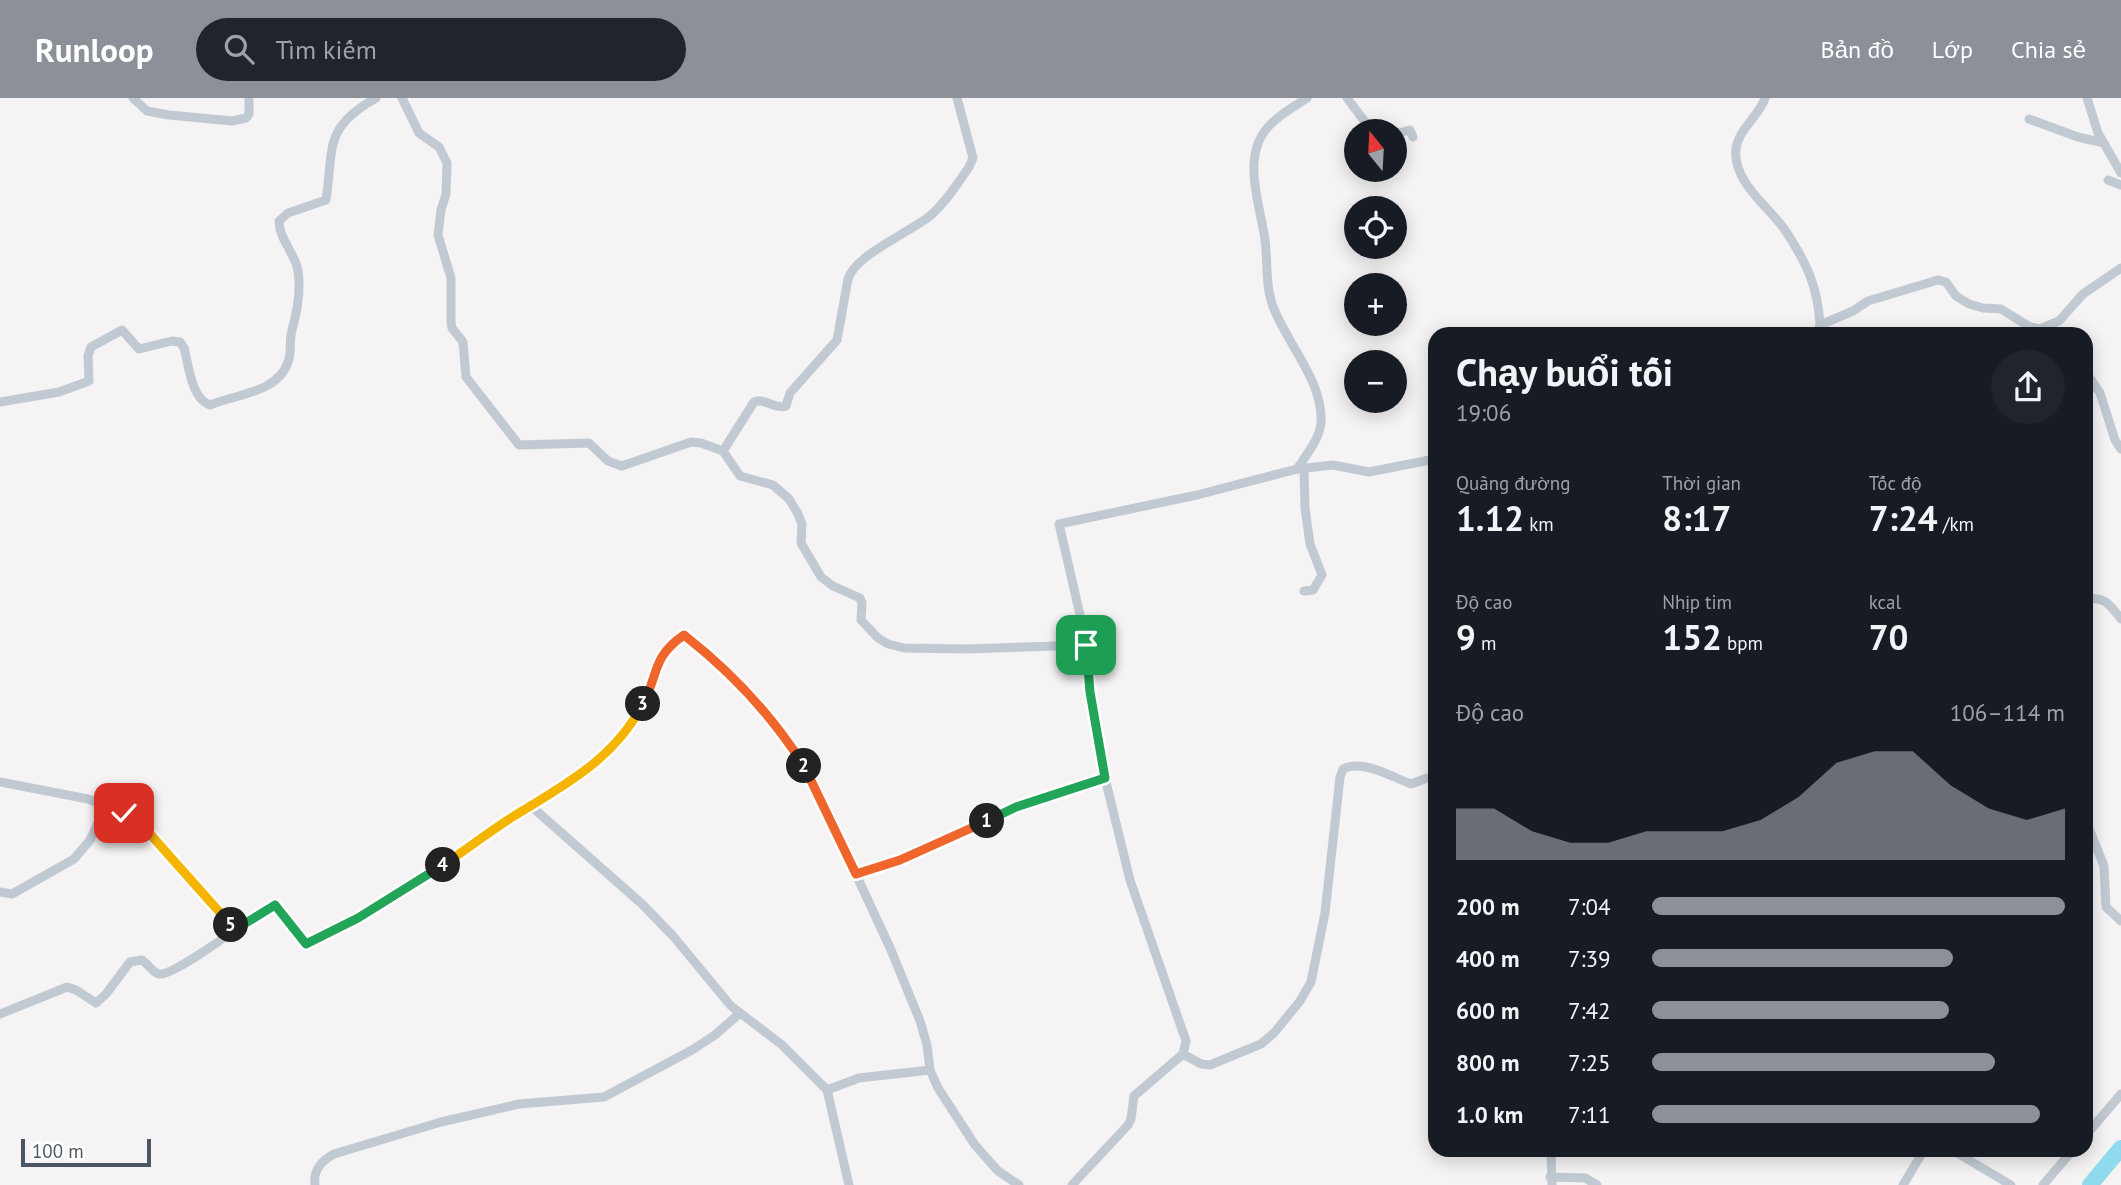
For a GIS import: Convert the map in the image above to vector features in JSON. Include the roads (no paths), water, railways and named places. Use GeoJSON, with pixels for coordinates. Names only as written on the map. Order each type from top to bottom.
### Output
{"type":"FeatureCollection","features":[{"type":"Feature","properties":{"kind":"street"},"geometry":{"type":"LineString","coordinates":[[133,98],[147,111],[232,121],[242,120],[249,114],[249,98]]}},
{"type":"Feature","properties":{"kind":"street"},"geometry":{"type":"LineString","coordinates":[[0,402],[51,394],[89,381],[91,347],[122,330],[134,345],[142,350],[172,341],[180,342],[197,394],[203,402],[210,404],[260,389],[275,381],[289,360],[290,335],[299,289],[297,267],[281,233],[279,221],[288,213],[326,200],[329,168],[338,129],[353,112],[376,98]]}},
{"type":"Feature","properties":{"kind":"street"},"geometry":{"type":"LineString","coordinates":[[402,98],[419,133],[439,147],[447,163],[447,187],[438,235],[451,278],[451,322],[452,328],[463,342],[466,377],[516,442],[523,446],[541,443],[589,443],[608,461],[622,466],[691,442],[723,451],[740,476],[772,485],[789,499],[802,524],[802,543],[818,574],[833,586],[860,598],[861,620],[877,638],[888,644],[904,648],[946,649],[1086,645]]}},
{"type":"Feature","properties":{"kind":"street"},"geometry":{"type":"LineString","coordinates":[[723,451],[754,402],[761,400],[781,408],[786,406],[790,393],[835,342],[851,270],[891,239],[930,216],[969,167],[973,158],[957,98]]}},
{"type":"Feature","properties":{"kind":"street"},"geometry":{"type":"LineString","coordinates":[[1304,591],[1312,590],[1322,575],[1310,544],[1301,469],[1319,431],[1320,409],[1315,387],[1270,299],[1266,243],[1253,167],[1263,133],[1307,98]]}},
{"type":"Feature","properties":{"kind":"street"},"geometry":{"type":"LineString","coordinates":[[1347,98],[1363,119]]}},
{"type":"Feature","properties":{"kind":"street"},"geometry":{"type":"LineString","coordinates":[[1765,98],[1738,141],[1736,159],[1745,182],[1784,229],[1812,279],[1818,296],[1818,327]]}},
{"type":"Feature","properties":{"kind":"street"},"geometry":{"type":"LineString","coordinates":[[2087,98],[2091,116],[2121,173]]}},
{"type":"Feature","properties":{"kind":"street"},"geometry":{"type":"LineString","coordinates":[[2029,119],[2078,137],[2104,143]]}},
{"type":"Feature","properties":{"kind":"street"},"geometry":{"type":"LineString","coordinates":[[1407,131],[1410,130],[1413,137]]}},
{"type":"Feature","properties":{"kind":"street"},"geometry":{"type":"LineString","coordinates":[[2108,180],[2121,185]]}},
{"type":"Feature","properties":{"kind":"street"},"geometry":{"type":"LineString","coordinates":[[2051,327],[2083,294],[2121,268]]}},
{"type":"Feature","properties":{"kind":"street"},"geometry":{"type":"LineString","coordinates":[[1822,327],[1868,301],[1941,280],[1969,304],[2005,310],[2030,327]]}},
{"type":"Feature","properties":{"kind":"street"},"geometry":{"type":"LineString","coordinates":[[2093,382],[2101,393],[2115,440],[2121,449]]}},
{"type":"Feature","properties":{"kind":"street"},"geometry":{"type":"LineString","coordinates":[[1072,1185],[1128,1125],[1134,1096],[1184,1054],[1186,1041],[1130,880],[1105,778],[1090,692],[1086,645],[1059,524],[1197,495],[1301,469],[1341,466],[1369,472],[1428,460]]}},
{"type":"Feature","properties":{"kind":"street"},"geometry":{"type":"LineString","coordinates":[[2093,598],[2105,600],[2121,619]]}},
{"type":"Feature","properties":{"kind":"street"},"geometry":{"type":"LineString","coordinates":[[0,1014],[67,987],[96,1003],[130,962],[142,960],[156,973],[163,973],[200,955],[275,905],[306,944],[313,942],[405,889],[516,814],[578,778],[602,758],[640,710],[659,659],[684,635],[708,653],[728,674],[801,760],[856,874],[920,1021],[930,1070],[942,1096],[975,1145],[998,1171],[1019,1185]]}},
{"type":"Feature","properties":{"kind":"street"},"geometry":{"type":"LineString","coordinates":[[1184,1054],[1202,1064],[1210,1065],[1261,1044],[1274,1034],[1311,982],[1325,913],[1343,769],[1349,766],[1369,768],[1411,784],[1428,778]]}},
{"type":"Feature","properties":{"kind":"street"},"geometry":{"type":"LineString","coordinates":[[856,874],[900,860],[1016,807],[1105,778]]}},
{"type":"Feature","properties":{"kind":"street"},"geometry":{"type":"LineString","coordinates":[[0,782],[88,799],[132,817],[236,929]]}},
{"type":"Feature","properties":{"kind":"street"},"geometry":{"type":"LineString","coordinates":[[0,892],[12,894],[74,859],[90,840],[106,806]]}},
{"type":"Feature","properties":{"kind":"street"},"geometry":{"type":"LineString","coordinates":[[532,807],[642,904],[673,936],[725,1000],[781,1044],[827,1090],[849,1185]]}},
{"type":"Feature","properties":{"kind":"street"},"geometry":{"type":"LineString","coordinates":[[2093,838],[2104,866],[2106,906],[2121,921]]}},
{"type":"Feature","properties":{"kind":"street"},"geometry":{"type":"LineString","coordinates":[[315,1185],[316,1170],[334,1154],[441,1122],[519,1104],[604,1097],[692,1050],[715,1035],[740,1013]]}},
{"type":"Feature","properties":{"kind":"street"},"geometry":{"type":"LineString","coordinates":[[827,1090],[859,1078],[930,1070]]}},
{"type":"Feature","properties":{"kind":"street"},"geometry":{"type":"LineString","coordinates":[[2093,1127],[2121,1094]]}},
{"type":"Feature","properties":{"kind":"street"},"geometry":{"type":"LineString","coordinates":[[1551,1157],[1551,1181],[1585,1178],[1597,1185]]}},
{"type":"Feature","properties":{"kind":"street"},"geometry":{"type":"LineString","coordinates":[[1903,1185],[1920,1157]]}},
{"type":"Feature","properties":{"kind":"street"},"geometry":{"type":"LineString","coordinates":[[1964,1157],[2011,1185]]}},
{"type":"Feature","properties":{"kind":"street"},"geometry":{"type":"LineString","coordinates":[[2043,1185],[2067,1157]]}},
{"type":"Feature","properties":{"kind":"waterway"},"geometry":{"type":"LineString","coordinates":[[2090,1185],[2121,1148]]}}]}
